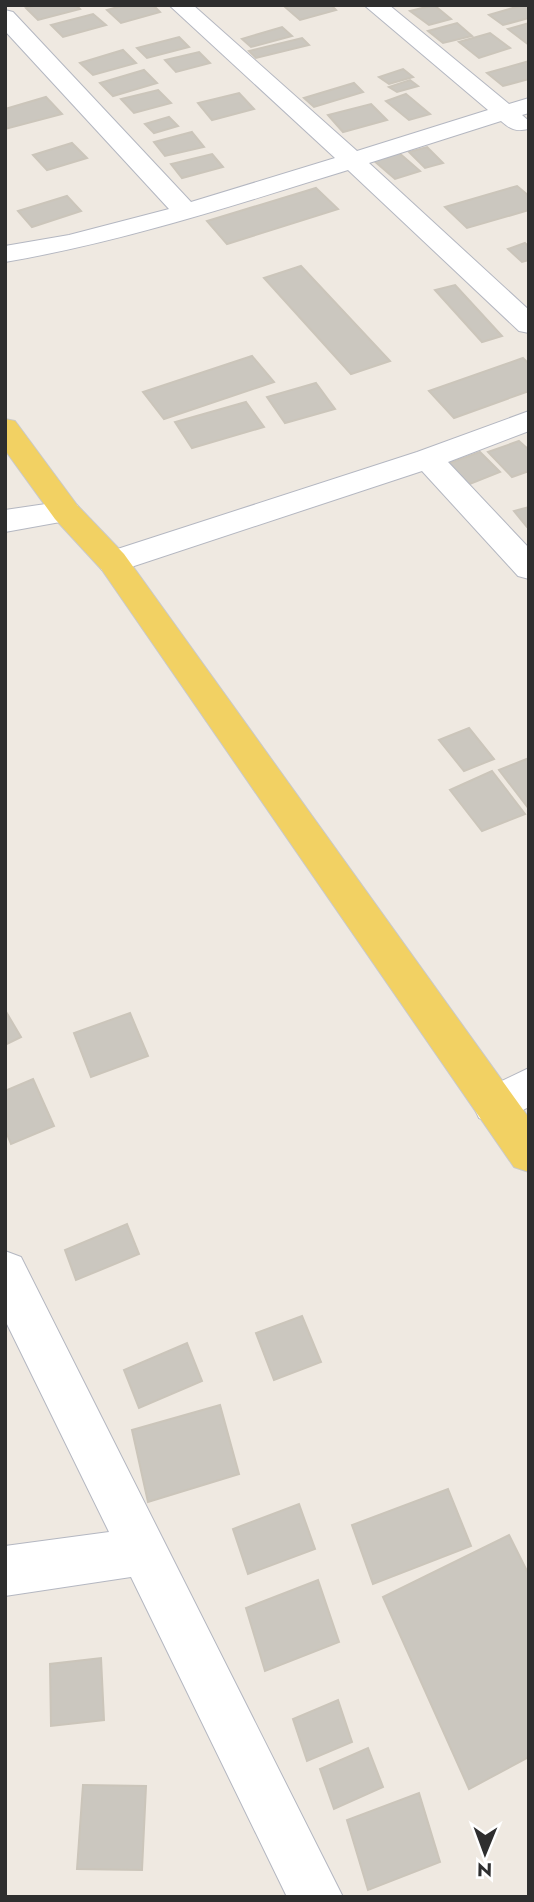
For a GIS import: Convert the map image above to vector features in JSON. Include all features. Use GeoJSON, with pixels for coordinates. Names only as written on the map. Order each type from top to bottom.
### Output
{"type":"FeatureCollection","features":[{"type":"Feature","properties":{"kind":"main road"},"geometry":{"type":"LineString","coordinates":[[5,428],[66,512],[114,562],[512,1096],[529,1153]]}},
{"type":"Feature","properties":{"kind":"street"},"geometry":{"type":"LineString","coordinates":[[180,5],[529,325]]}},
{"type":"Feature","properties":{"kind":"street"},"geometry":{"type":"LineString","coordinates":[[375,5],[517,108],[529,132]]}},
{"type":"Feature","properties":{"kind":"street"},"geometry":{"type":"LineString","coordinates":[[5,17],[186,212]]}},
{"type":"Feature","properties":{"kind":"street"},"geometry":{"type":"LineString","coordinates":[[5,254],[71,243],[186,212],[517,108]]}},
{"type":"Feature","properties":{"kind":"street"},"geometry":{"type":"LineString","coordinates":[[114,562],[428,459],[529,420]]}},
{"type":"Feature","properties":{"kind":"street"},"geometry":{"type":"LineString","coordinates":[[428,459],[529,568]]}},
{"type":"Feature","properties":{"kind":"street"},"geometry":{"type":"LineString","coordinates":[[5,521],[66,512]]}},
{"type":"Feature","properties":{"kind":"street"},"geometry":{"type":"LineString","coordinates":[[5,1272],[316,1897]]}},
{"type":"Feature","properties":{"kind":"street"},"geometry":{"type":"LineString","coordinates":[[5,1571],[144,1551]]}},
{"type":"Feature","properties":{"kind":"building"},"geometry":{"type":"Polygon","coordinates":[[[38,5],[76,5],[80,9],[38,20],[26,8],[38,5]]]}},
{"type":"Feature","properties":{"kind":"building"},"geometry":{"type":"Polygon","coordinates":[[[125,5],[153,5],[160,12],[121,23],[107,10],[125,5]]]}},
{"type":"Feature","properties":{"kind":"building"},"geometry":{"type":"Polygon","coordinates":[[[331,5],[336,10],[300,20],[285,7],[331,5]]]}},
{"type":"Feature","properties":{"kind":"building"},"geometry":{"type":"Polygon","coordinates":[[[434,5],[451,19],[429,25],[410,11],[434,5]]]}},
{"type":"Feature","properties":{"kind":"building"},"geometry":{"type":"Polygon","coordinates":[[[523,5],[529,7],[529,18],[503,25],[489,15],[523,5]]]}},
{"type":"Feature","properties":{"kind":"building"},"geometry":{"type":"Polygon","coordinates":[[[93,14],[106,25],[63,37],[51,25],[93,14]]]}},
{"type":"Feature","properties":{"kind":"building"},"geometry":{"type":"Polygon","coordinates":[[[457,23],[472,36],[443,43],[428,31],[457,23]]]}},
{"type":"Feature","properties":{"kind":"building"},"geometry":{"type":"Polygon","coordinates":[[[529,23],[529,45],[508,29],[529,23]]]}},
{"type":"Feature","properties":{"kind":"building"},"geometry":{"type":"Polygon","coordinates":[[[282,27],[292,36],[251,47],[242,39],[282,27]]]}},
{"type":"Feature","properties":{"kind":"building"},"geometry":{"type":"Polygon","coordinates":[[[490,33],[510,48],[479,58],[459,42],[490,33]]]}},
{"type":"Feature","properties":{"kind":"building"},"geometry":{"type":"Polygon","coordinates":[[[179,37],[189,47],[147,58],[137,48],[179,37]]]}},
{"type":"Feature","properties":{"kind":"building"},"geometry":{"type":"Polygon","coordinates":[[[302,38],[309,45],[256,58],[249,51],[302,38]]]}},
{"type":"Feature","properties":{"kind":"building"},"geometry":{"type":"Polygon","coordinates":[[[123,50],[136,63],[93,75],[80,63],[123,50]]]}},
{"type":"Feature","properties":{"kind":"building"},"geometry":{"type":"Polygon","coordinates":[[[199,52],[210,63],[176,72],[165,60],[199,52]]]}},
{"type":"Feature","properties":{"kind":"building"},"geometry":{"type":"Polygon","coordinates":[[[529,61],[529,79],[503,86],[487,73],[529,61]]]}},
{"type":"Feature","properties":{"kind":"building"},"geometry":{"type":"Polygon","coordinates":[[[403,69],[413,77],[389,84],[379,77],[403,69]]]}},
{"type":"Feature","properties":{"kind":"building"},"geometry":{"type":"Polygon","coordinates":[[[144,70],[157,83],[113,96],[100,83],[144,70]]]}},
{"type":"Feature","properties":{"kind":"building"},"geometry":{"type":"Polygon","coordinates":[[[410,80],[418,86],[397,92],[389,87],[410,80]]]}},
{"type":"Feature","properties":{"kind":"building"},"geometry":{"type":"Polygon","coordinates":[[[354,83],[363,92],[314,107],[304,98],[354,83]]]}},
{"type":"Feature","properties":{"kind":"building"},"geometry":{"type":"Polygon","coordinates":[[[158,90],[171,103],[134,113],[121,99],[158,90]]]}},
{"type":"Feature","properties":{"kind":"building"},"geometry":{"type":"Polygon","coordinates":[[[239,93],[254,109],[212,120],[198,103],[239,93]]]}},
{"type":"Feature","properties":{"kind":"building"},"geometry":{"type":"Polygon","coordinates":[[[406,94],[430,114],[409,120],[386,101],[406,94]]]}},
{"type":"Feature","properties":{"kind":"building"},"geometry":{"type":"Polygon","coordinates":[[[46,97],[62,114],[5,129],[5,109],[46,97]]]}},
{"type":"Feature","properties":{"kind":"building"},"geometry":{"type":"Polygon","coordinates":[[[371,104],[387,120],[343,132],[328,115],[371,104]]]}},
{"type":"Feature","properties":{"kind":"building"},"geometry":{"type":"Polygon","coordinates":[[[169,117],[178,126],[154,133],[145,124],[169,117]]]}},
{"type":"Feature","properties":{"kind":"building"},"geometry":{"type":"Polygon","coordinates":[[[192,132],[204,147],[165,156],[154,142],[192,132]]]}},
{"type":"Feature","properties":{"kind":"building"},"geometry":{"type":"Polygon","coordinates":[[[72,143],[87,158],[47,170],[33,155],[72,143]]]}},
{"type":"Feature","properties":{"kind":"building"},"geometry":{"type":"Polygon","coordinates":[[[427,147],[443,163],[425,168],[409,152],[427,147]]]}},
{"type":"Feature","properties":{"kind":"building"},"geometry":{"type":"Polygon","coordinates":[[[398,152],[420,171],[395,179],[373,160],[398,152]]]}},
{"type":"Feature","properties":{"kind":"building"},"geometry":{"type":"Polygon","coordinates":[[[212,154],[223,167],[182,178],[171,164],[212,154]]]}},
{"type":"Feature","properties":{"kind":"building"},"geometry":{"type":"Polygon","coordinates":[[[517,186],[529,196],[529,210],[467,228],[445,207],[517,186]]]}},
{"type":"Feature","properties":{"kind":"building"},"geometry":{"type":"Polygon","coordinates":[[[316,188],[338,209],[227,244],[207,221],[316,188]]]}},
{"type":"Feature","properties":{"kind":"building"},"geometry":{"type":"Polygon","coordinates":[[[67,196],[81,211],[32,227],[18,211],[67,196]]]}},
{"type":"Feature","properties":{"kind":"building"},"geometry":{"type":"Polygon","coordinates":[[[525,243],[529,247],[529,260],[522,262],[508,249],[525,243]]]}},
{"type":"Feature","properties":{"kind":"building"},"geometry":{"type":"Polygon","coordinates":[[[301,266],[390,361],[351,374],[264,278],[301,266]]]}},
{"type":"Feature","properties":{"kind":"building"},"geometry":{"type":"Polygon","coordinates":[[[455,285],[502,336],[482,342],[435,290],[455,285]]]}},
{"type":"Feature","properties":{"kind":"building"},"geometry":{"type":"Polygon","coordinates":[[[252,356],[274,382],[164,419],[143,392],[252,356]]]}},
{"type":"Feature","properties":{"kind":"building"},"geometry":{"type":"Polygon","coordinates":[[[523,358],[529,364],[529,391],[454,418],[429,391],[523,358]]]}},
{"type":"Feature","properties":{"kind":"building"},"geometry":{"type":"Polygon","coordinates":[[[316,383],[335,409],[285,423],[267,397],[316,383]]]}},
{"type":"Feature","properties":{"kind":"building"},"geometry":{"type":"Polygon","coordinates":[[[246,402],[264,427],[192,448],[175,422],[246,402]]]}},
{"type":"Feature","properties":{"kind":"building"},"geometry":{"type":"Polygon","coordinates":[[[519,441],[529,450],[529,471],[512,477],[488,452],[519,441]]]}},
{"type":"Feature","properties":{"kind":"building"},"geometry":{"type":"Polygon","coordinates":[[[480,452],[500,472],[467,485],[447,464],[480,452]]]}},
{"type":"Feature","properties":{"kind":"building"},"geometry":{"type":"Polygon","coordinates":[[[529,507],[529,527],[527,527],[514,511],[529,507]]]}},
{"type":"Feature","properties":{"kind":"building"},"geometry":{"type":"Polygon","coordinates":[[[469,728],[494,759],[464,771],[439,740],[469,728]]]}},
{"type":"Feature","properties":{"kind":"building"},"geometry":{"type":"Polygon","coordinates":[[[529,758],[529,809],[499,770],[529,758]]]}},
{"type":"Feature","properties":{"kind":"building"},"geometry":{"type":"Polygon","coordinates":[[[492,771],[525,814],[482,831],[450,790],[492,771]]]}},
{"type":"Feature","properties":{"kind":"building"},"geometry":{"type":"Polygon","coordinates":[[[5,1010],[21,1037],[5,1045],[5,1010]]]}},
{"type":"Feature","properties":{"kind":"building"},"geometry":{"type":"Polygon","coordinates":[[[130,1013],[148,1056],[91,1077],[74,1033],[130,1013]]]}},
{"type":"Feature","properties":{"kind":"building"},"geometry":{"type":"Polygon","coordinates":[[[33,1079],[54,1126],[11,1144],[5,1129],[5,1091],[33,1079]]]}},
{"type":"Feature","properties":{"kind":"building"},"geometry":{"type":"Polygon","coordinates":[[[127,1224],[139,1254],[76,1280],[65,1250],[127,1224]]]}},
{"type":"Feature","properties":{"kind":"building"},"geometry":{"type":"Polygon","coordinates":[[[302,1316],[321,1362],[274,1380],[256,1333],[302,1316]]]}},
{"type":"Feature","properties":{"kind":"building"},"geometry":{"type":"Polygon","coordinates":[[[187,1343],[202,1381],[139,1408],[124,1370],[187,1343]]]}},
{"type":"Feature","properties":{"kind":"building"},"geometry":{"type":"Polygon","coordinates":[[[220,1405],[239,1474],[148,1502],[132,1430],[220,1405]]]}},
{"type":"Feature","properties":{"kind":"building"},"geometry":{"type":"Polygon","coordinates":[[[448,1489],[471,1546],[373,1584],[352,1525],[448,1489]]]}},
{"type":"Feature","properties":{"kind":"building"},"geometry":{"type":"Polygon","coordinates":[[[299,1504],[315,1549],[248,1574],[233,1529],[299,1504]]]}},
{"type":"Feature","properties":{"kind":"building"},"geometry":{"type":"Polygon","coordinates":[[[509,1535],[529,1575],[529,1757],[469,1789],[383,1597],[509,1535]]]}},
{"type":"Feature","properties":{"kind":"building"},"geometry":{"type":"Polygon","coordinates":[[[318,1580],[339,1642],[265,1671],[246,1608],[318,1580]]]}},
{"type":"Feature","properties":{"kind":"building"},"geometry":{"type":"Polygon","coordinates":[[[101,1658],[104,1720],[51,1726],[50,1664],[101,1658]]]}},
{"type":"Feature","properties":{"kind":"building"},"geometry":{"type":"Polygon","coordinates":[[[338,1700],[352,1742],[307,1761],[293,1719],[338,1700]]]}},
{"type":"Feature","properties":{"kind":"building"},"geometry":{"type":"Polygon","coordinates":[[[368,1748],[383,1787],[334,1809],[320,1769],[368,1748]]]}},
{"type":"Feature","properties":{"kind":"building"},"geometry":{"type":"Polygon","coordinates":[[[83,1785],[146,1786],[142,1870],[77,1869],[83,1785]]]}},
{"type":"Feature","properties":{"kind":"building"},"geometry":{"type":"Polygon","coordinates":[[[419,1793],[440,1862],[368,1890],[347,1820],[419,1793]]]}}]}
